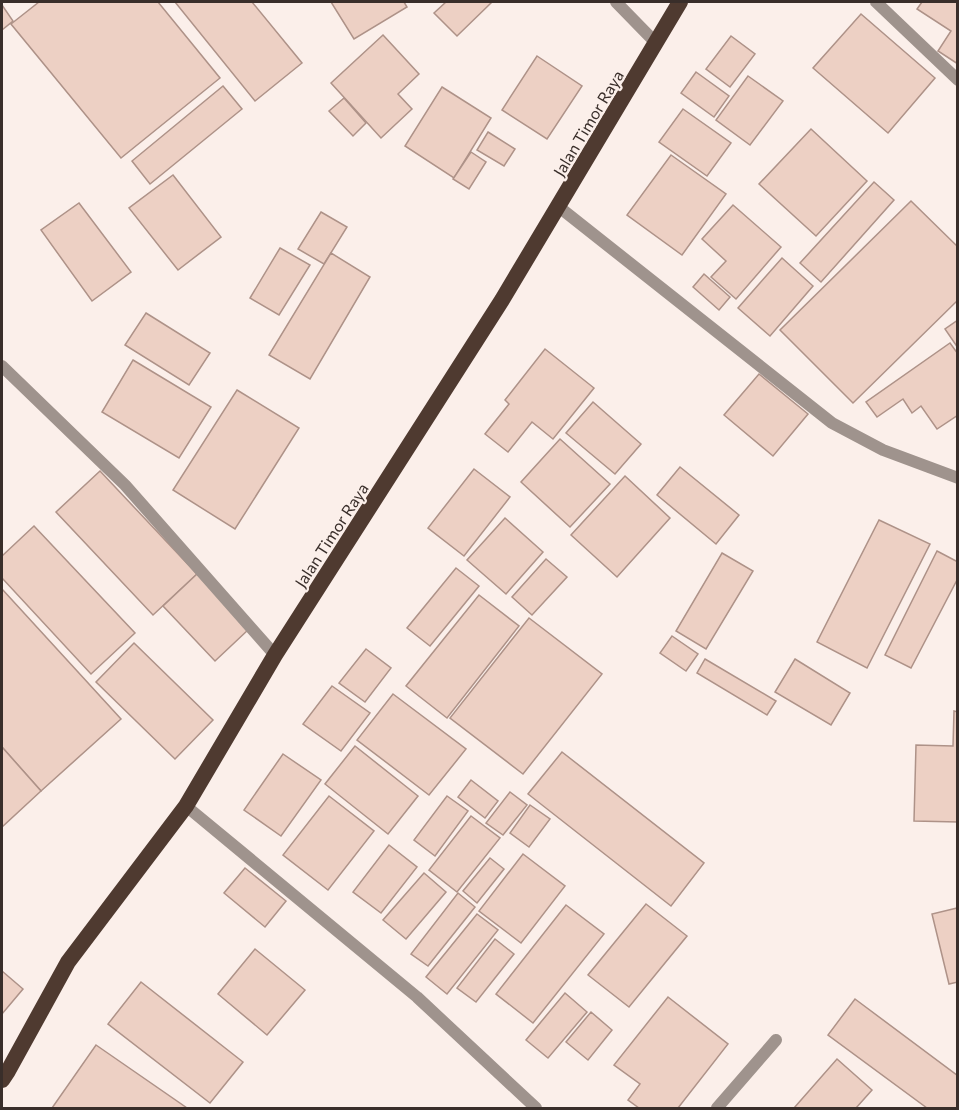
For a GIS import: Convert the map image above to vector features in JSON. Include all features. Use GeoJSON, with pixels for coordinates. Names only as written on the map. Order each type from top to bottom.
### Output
{"type":"FeatureCollection","features":[{"type":"Feature","properties":{"kind":"highway","name":"Jalan Timor Raya"},"geometry":{"type":"LineString","coordinates":[[2,1080],[68,962],[186,806],[275,655],[502,300],[680,2]]}},
{"type":"Feature","properties":{"kind":"street"},"geometry":{"type":"LineString","coordinates":[[616,2],[656,43]]}},
{"type":"Feature","properties":{"kind":"street"},"geometry":{"type":"LineString","coordinates":[[876,2],[957,80]]}},
{"type":"Feature","properties":{"kind":"street"},"geometry":{"type":"LineString","coordinates":[[559,207],[832,423],[883,450],[957,478]]}},
{"type":"Feature","properties":{"kind":"street"},"geometry":{"type":"LineString","coordinates":[[2,366],[125,485],[275,655]]}},
{"type":"Feature","properties":{"kind":"street"},"geometry":{"type":"LineString","coordinates":[[186,806],[417,997],[536,1108]]}},
{"type":"Feature","properties":{"kind":"street"},"geometry":{"type":"LineString","coordinates":[[717,1108],[776,1040]]}},
{"type":"Feature","properties":{"kind":"building"},"geometry":{"type":"Polygon","coordinates":[[[39,2],[158,2],[220,78],[121,158],[11,24],[39,2]]]}},
{"type":"Feature","properties":{"kind":"building"},"geometry":{"type":"Polygon","coordinates":[[[175,2],[252,2],[302,63],[255,101],[175,2]]]}},
{"type":"Feature","properties":{"kind":"building"},"geometry":{"type":"Polygon","coordinates":[[[331,2],[404,2],[407,7],[354,39],[331,2]]]}},
{"type":"Feature","properties":{"kind":"building"},"geometry":{"type":"Polygon","coordinates":[[[446,2],[492,2],[457,36],[434,13],[446,2]]]}},
{"type":"Feature","properties":{"kind":"building"},"geometry":{"type":"Polygon","coordinates":[[[922,2],[958,2],[958,64],[938,51],[951,31],[917,9],[922,2]]]}},
{"type":"Feature","properties":{"kind":"building"},"geometry":{"type":"Polygon","coordinates":[[[2,5],[13,21],[2,30],[2,5]]]}},
{"type":"Feature","properties":{"kind":"building"},"geometry":{"type":"Polygon","coordinates":[[[861,14],[935,78],[888,133],[813,68],[861,14]]]}},
{"type":"Feature","properties":{"kind":"building"},"geometry":{"type":"Polygon","coordinates":[[[383,35],[419,74],[398,94],[412,109],[381,138],[331,83],[383,35]]]}},
{"type":"Feature","properties":{"kind":"building"},"geometry":{"type":"Polygon","coordinates":[[[731,36],[755,54],[730,87],[706,69],[731,36]]]}},
{"type":"Feature","properties":{"kind":"building"},"geometry":{"type":"Polygon","coordinates":[[[537,56],[582,86],[547,139],[502,110],[537,56]]]}},
{"type":"Feature","properties":{"kind":"building"},"geometry":{"type":"Polygon","coordinates":[[[696,72],[729,96],[714,117],[681,93],[696,72]]]}},
{"type":"Feature","properties":{"kind":"building"},"geometry":{"type":"Polygon","coordinates":[[[748,76],[783,101],[750,145],[716,120],[748,76]]]}},
{"type":"Feature","properties":{"kind":"building"},"geometry":{"type":"Polygon","coordinates":[[[223,86],[242,109],[150,184],[132,161],[223,86]]]}},
{"type":"Feature","properties":{"kind":"building"},"geometry":{"type":"Polygon","coordinates":[[[442,87],[491,118],[454,178],[405,146],[442,87]]]}},
{"type":"Feature","properties":{"kind":"building"},"geometry":{"type":"Polygon","coordinates":[[[344,98],[366,123],[353,136],[329,111],[344,98]]]}},
{"type":"Feature","properties":{"kind":"building"},"geometry":{"type":"Polygon","coordinates":[[[683,109],[731,143],[707,176],[659,142],[683,109]]]}},
{"type":"Feature","properties":{"kind":"building"},"geometry":{"type":"Polygon","coordinates":[[[811,129],[867,181],[816,236],[759,184],[811,129]]]}},
{"type":"Feature","properties":{"kind":"building"},"geometry":{"type":"Polygon","coordinates":[[[488,132],[515,149],[504,166],[477,150],[488,132]]]}},
{"type":"Feature","properties":{"kind":"building"},"geometry":{"type":"Polygon","coordinates":[[[471,152],[486,162],[469,189],[453,179],[471,152]]]}},
{"type":"Feature","properties":{"kind":"building"},"geometry":{"type":"Polygon","coordinates":[[[671,155],[726,194],[682,255],[627,215],[671,155]]]}},
{"type":"Feature","properties":{"kind":"building"},"geometry":{"type":"Polygon","coordinates":[[[173,175],[221,237],[178,270],[129,208],[173,175]]]}},
{"type":"Feature","properties":{"kind":"building"},"geometry":{"type":"Polygon","coordinates":[[[874,182],[894,200],[821,282],[800,263],[874,182]]]}},
{"type":"Feature","properties":{"kind":"building"},"geometry":{"type":"Polygon","coordinates":[[[911,201],[958,247],[958,300],[853,403],[780,330],[911,201]]]}},
{"type":"Feature","properties":{"kind":"building"},"geometry":{"type":"Polygon","coordinates":[[[79,203],[131,272],[92,301],[41,230],[79,203]]]}},
{"type":"Feature","properties":{"kind":"building"},"geometry":{"type":"Polygon","coordinates":[[[733,205],[781,247],[736,299],[711,277],[726,261],[702,239],[733,205]]]}},
{"type":"Feature","properties":{"kind":"building"},"geometry":{"type":"Polygon","coordinates":[[[321,212],[347,227],[324,264],[298,249],[321,212]]]}},
{"type":"Feature","properties":{"kind":"building"},"geometry":{"type":"Polygon","coordinates":[[[280,248],[310,265],[279,315],[250,298],[280,248]]]}},
{"type":"Feature","properties":{"kind":"building"},"geometry":{"type":"Polygon","coordinates":[[[331,253],[370,277],[310,379],[269,355],[331,253]]]}},
{"type":"Feature","properties":{"kind":"building"},"geometry":{"type":"Polygon","coordinates":[[[782,258],[813,286],[770,336],[738,308],[782,258]]]}},
{"type":"Feature","properties":{"kind":"building"},"geometry":{"type":"Polygon","coordinates":[[[704,274],[730,297],[719,310],[693,287],[704,274]]]}},
{"type":"Feature","properties":{"kind":"building"},"geometry":{"type":"Polygon","coordinates":[[[146,313],[210,353],[189,385],[125,345],[146,313]]]}},
{"type":"Feature","properties":{"kind":"building"},"geometry":{"type":"Polygon","coordinates":[[[958,320],[958,348],[945,329],[958,320]]]}},
{"type":"Feature","properties":{"kind":"building"},"geometry":{"type":"Polygon","coordinates":[[[950,343],[958,354],[958,415],[937,429],[921,406],[912,413],[903,399],[877,417],[866,402],[950,343]]]}},
{"type":"Feature","properties":{"kind":"building"},"geometry":{"type":"Polygon","coordinates":[[[545,349],[594,388],[553,439],[532,422],[508,452],[485,434],[509,404],[505,400],[545,349]]]}},
{"type":"Feature","properties":{"kind":"building"},"geometry":{"type":"Polygon","coordinates":[[[133,360],[211,407],[179,458],[102,412],[133,360]]]}},
{"type":"Feature","properties":{"kind":"building"},"geometry":{"type":"Polygon","coordinates":[[[759,374],[808,414],[773,456],[724,415],[759,374]]]}},
{"type":"Feature","properties":{"kind":"building"},"geometry":{"type":"Polygon","coordinates":[[[237,390],[299,428],[235,529],[173,490],[237,390]]]}},
{"type":"Feature","properties":{"kind":"building"},"geometry":{"type":"Polygon","coordinates":[[[593,402],[641,444],[615,474],[566,433],[593,402]]]}},
{"type":"Feature","properties":{"kind":"building"},"geometry":{"type":"Polygon","coordinates":[[[560,439],[610,484],[570,527],[521,482],[560,439]]]}},
{"type":"Feature","properties":{"kind":"building"},"geometry":{"type":"Polygon","coordinates":[[[680,467],[739,515],[716,544],[657,495],[680,467]]]}},
{"type":"Feature","properties":{"kind":"building"},"geometry":{"type":"Polygon","coordinates":[[[474,469],[510,497],[464,556],[428,528],[474,469]]]}},
{"type":"Feature","properties":{"kind":"building"},"geometry":{"type":"Polygon","coordinates":[[[100,471],[197,574],[153,615],[56,512],[100,471]]]}},
{"type":"Feature","properties":{"kind":"building"},"geometry":{"type":"Polygon","coordinates":[[[625,476],[670,518],[617,577],[571,535],[625,476]]]}},
{"type":"Feature","properties":{"kind":"building"},"geometry":{"type":"Polygon","coordinates":[[[505,518],[543,552],[506,594],[467,560],[505,518]]]}},
{"type":"Feature","properties":{"kind":"building"},"geometry":{"type":"Polygon","coordinates":[[[879,520],[930,544],[867,668],[817,642],[879,520]]]}},
{"type":"Feature","properties":{"kind":"building"},"geometry":{"type":"Polygon","coordinates":[[[34,526],[135,633],[91,674],[2,578],[2,556],[34,526]]]}},
{"type":"Feature","properties":{"kind":"building"},"geometry":{"type":"Polygon","coordinates":[[[937,551],[958,562],[958,578],[911,668],[885,655],[937,551]]]}},
{"type":"Feature","properties":{"kind":"building"},"geometry":{"type":"Polygon","coordinates":[[[722,553],[753,571],[706,649],[676,631],[722,553]]]}},
{"type":"Feature","properties":{"kind":"building"},"geometry":{"type":"Polygon","coordinates":[[[546,559],[567,577],[532,615],[512,597],[546,559]]]}},
{"type":"Feature","properties":{"kind":"building"},"geometry":{"type":"Polygon","coordinates":[[[456,568],[479,586],[430,646],[407,628],[456,568]]]}},
{"type":"Feature","properties":{"kind":"building"},"geometry":{"type":"Polygon","coordinates":[[[197,574],[249,629],[215,661],[163,606],[197,574]]]}},
{"type":"Feature","properties":{"kind":"building"},"geometry":{"type":"Polygon","coordinates":[[[2,589],[121,719],[41,791],[2,747],[2,589]]]}},
{"type":"Feature","properties":{"kind":"building"},"geometry":{"type":"Polygon","coordinates":[[[479,595],[519,626],[447,718],[406,686],[479,595]]]}},
{"type":"Feature","properties":{"kind":"building"},"geometry":{"type":"Polygon","coordinates":[[[529,618],[602,674],[523,774],[450,718],[529,618]]]}},
{"type":"Feature","properties":{"kind":"building"},"geometry":{"type":"Polygon","coordinates":[[[672,636],[698,654],[686,671],[660,653],[672,636]]]}},
{"type":"Feature","properties":{"kind":"building"},"geometry":{"type":"Polygon","coordinates":[[[134,643],[213,720],[175,759],[96,682],[134,643]]]}},
{"type":"Feature","properties":{"kind":"building"},"geometry":{"type":"Polygon","coordinates":[[[366,649],[391,668],[365,702],[339,683],[366,649]]]}},
{"type":"Feature","properties":{"kind":"building"},"geometry":{"type":"Polygon","coordinates":[[[705,659],[776,701],[767,715],[697,673],[705,659]]]}},
{"type":"Feature","properties":{"kind":"building"},"geometry":{"type":"Polygon","coordinates":[[[795,659],[850,693],[831,725],[775,692],[795,659]]]}},
{"type":"Feature","properties":{"kind":"building"},"geometry":{"type":"Polygon","coordinates":[[[332,686],[370,713],[341,751],[303,724],[332,686]]]}},
{"type":"Feature","properties":{"kind":"building"},"geometry":{"type":"Polygon","coordinates":[[[393,694],[466,749],[429,795],[357,740],[393,694]]]}},
{"type":"Feature","properties":{"kind":"building"},"geometry":{"type":"Polygon","coordinates":[[[954,711],[958,712],[958,822],[914,821],[916,745],[953,746],[954,711]]]}},
{"type":"Feature","properties":{"kind":"building"},"geometry":{"type":"Polygon","coordinates":[[[355,746],[418,796],[388,834],[325,784],[355,746]]]}},
{"type":"Feature","properties":{"kind":"building"},"geometry":{"type":"Polygon","coordinates":[[[2,747],[41,791],[2,827],[2,747]]]}},
{"type":"Feature","properties":{"kind":"building"},"geometry":{"type":"Polygon","coordinates":[[[562,752],[704,863],[671,906],[528,794],[562,752]]]}},
{"type":"Feature","properties":{"kind":"building"},"geometry":{"type":"Polygon","coordinates":[[[283,754],[321,780],[281,836],[244,810],[283,754]]]}},
{"type":"Feature","properties":{"kind":"building"},"geometry":{"type":"Polygon","coordinates":[[[471,780],[498,801],[485,818],[458,797],[471,780]]]}},
{"type":"Feature","properties":{"kind":"building"},"geometry":{"type":"Polygon","coordinates":[[[510,792],[527,805],[503,835],[486,823],[510,792]]]}},
{"type":"Feature","properties":{"kind":"building"},"geometry":{"type":"Polygon","coordinates":[[[329,796],[374,831],[328,890],[283,855],[329,796]]]}},
{"type":"Feature","properties":{"kind":"building"},"geometry":{"type":"Polygon","coordinates":[[[447,796],[468,811],[435,856],[414,840],[447,796]]]}},
{"type":"Feature","properties":{"kind":"building"},"geometry":{"type":"Polygon","coordinates":[[[530,805],[550,819],[529,847],[510,833],[530,805]]]}},
{"type":"Feature","properties":{"kind":"building"},"geometry":{"type":"Polygon","coordinates":[[[471,816],[500,838],[457,892],[429,870],[471,816]]]}},
{"type":"Feature","properties":{"kind":"building"},"geometry":{"type":"Polygon","coordinates":[[[389,845],[417,867],[381,913],[353,892],[389,845]]]}},
{"type":"Feature","properties":{"kind":"building"},"geometry":{"type":"Polygon","coordinates":[[[523,854],[565,886],[521,943],[479,911],[523,854]]]}},
{"type":"Feature","properties":{"kind":"building"},"geometry":{"type":"Polygon","coordinates":[[[490,858],[504,869],[477,903],[463,891],[490,858]]]}},
{"type":"Feature","properties":{"kind":"building"},"geometry":{"type":"Polygon","coordinates":[[[245,868],[286,901],[265,927],[224,893],[245,868]]]}},
{"type":"Feature","properties":{"kind":"building"},"geometry":{"type":"Polygon","coordinates":[[[424,873],[446,892],[406,939],[383,920],[424,873]]]}},
{"type":"Feature","properties":{"kind":"building"},"geometry":{"type":"Polygon","coordinates":[[[458,893],[475,907],[428,966],[411,954],[458,893]]]}},
{"type":"Feature","properties":{"kind":"building"},"geometry":{"type":"Polygon","coordinates":[[[646,904],[687,936],[629,1007],[588,975],[646,904]]]}},
{"type":"Feature","properties":{"kind":"building"},"geometry":{"type":"Polygon","coordinates":[[[566,905],[604,934],[533,1023],[496,994],[566,905]]]}},
{"type":"Feature","properties":{"kind":"building"},"geometry":{"type":"Polygon","coordinates":[[[957,908],[958,982],[949,984],[932,914],[957,908]]]}},
{"type":"Feature","properties":{"kind":"building"},"geometry":{"type":"Polygon","coordinates":[[[477,914],[498,930],[447,994],[426,977],[477,914]]]}},
{"type":"Feature","properties":{"kind":"building"},"geometry":{"type":"Polygon","coordinates":[[[495,939],[514,954],[476,1002],[457,988],[495,939]]]}},
{"type":"Feature","properties":{"kind":"building"},"geometry":{"type":"Polygon","coordinates":[[[255,949],[305,990],[267,1035],[218,994],[255,949]]]}},
{"type":"Feature","properties":{"kind":"building"},"geometry":{"type":"Polygon","coordinates":[[[2,971],[23,989],[2,1014],[2,971]]]}},
{"type":"Feature","properties":{"kind":"building"},"geometry":{"type":"Polygon","coordinates":[[[141,982],[243,1062],[210,1103],[108,1024],[141,982]]]}},
{"type":"Feature","properties":{"kind":"building"},"geometry":{"type":"Polygon","coordinates":[[[565,993],[587,1012],[548,1058],[526,1040],[565,993]]]}},
{"type":"Feature","properties":{"kind":"building"},"geometry":{"type":"Polygon","coordinates":[[[668,997],[728,1044],[678,1108],[639,1108],[628,1100],[640,1084],[614,1065],[668,997]]]}},
{"type":"Feature","properties":{"kind":"building"},"geometry":{"type":"Polygon","coordinates":[[[855,999],[958,1076],[958,1108],[927,1108],[828,1035],[855,999]]]}},
{"type":"Feature","properties":{"kind":"building"},"geometry":{"type":"Polygon","coordinates":[[[591,1012],[612,1030],[588,1060],[566,1042],[591,1012]]]}},
{"type":"Feature","properties":{"kind":"building"},"geometry":{"type":"Polygon","coordinates":[[[96,1045],[187,1108],[52,1108],[96,1045]]]}},
{"type":"Feature","properties":{"kind":"building"},"geometry":{"type":"Polygon","coordinates":[[[837,1059],[872,1090],[856,1108],[794,1108],[837,1059]]]}}]}
